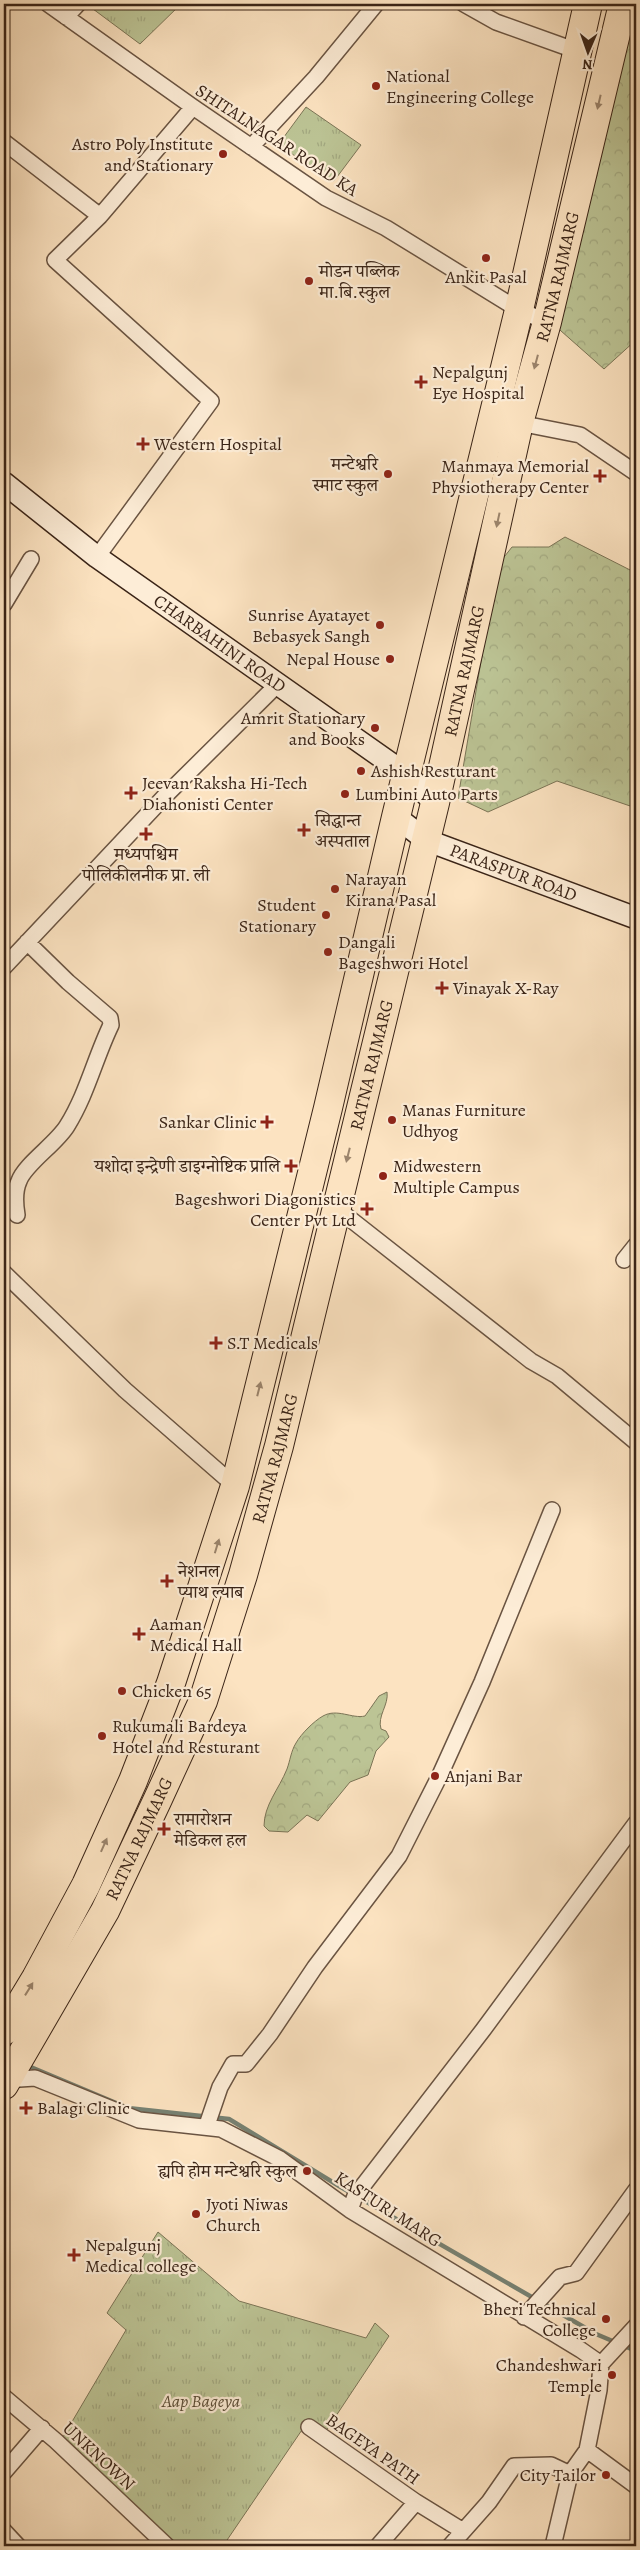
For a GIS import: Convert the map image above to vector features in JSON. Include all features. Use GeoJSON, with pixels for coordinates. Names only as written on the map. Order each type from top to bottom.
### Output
{"type":"FeatureCollection","features":[{"type":"Feature","properties":{"kind":"highway","name":"RATNA RAJMARG"},"geometry":{"type":"LineString","coordinates":[[4,2030],[36,1978],[86,1885],[133,1781],[170,1683],[235,1486],[328,1108],[406,775],[519,310],[588,4]]}},
{"type":"Feature","properties":{"kind":"highway","name":"RATNA RAJMARG"},"geometry":{"type":"LineString","coordinates":[[4,2082],[105,1911],[203,1701],[243,1575],[279,1446],[435,804],[519,423],[547,322],[623,4]]}},
{"type":"Feature","properties":{"kind":"main road","name":"CHARBAHINI ROAD"},"geometry":{"type":"LineString","coordinates":[[4,483],[97,557],[406,775],[435,804]]}},
{"type":"Feature","properties":{"kind":"main road","name":"PARASPUR ROAD"},"geometry":{"type":"LineString","coordinates":[[396,817],[426,840],[636,918]]}},
{"type":"Feature","properties":{"kind":"street","name":"SHITALNAGAR ROAD KA"},"geometry":{"type":"LineString","coordinates":[[48,4],[326,198],[386,228],[519,310],[547,322]]}},
{"type":"Feature","properties":{"kind":"street"},"geometry":{"type":"LineString","coordinates":[[66,16],[78,4]]}},
{"type":"Feature","properties":{"kind":"street"},"geometry":{"type":"LineString","coordinates":[[251,147],[316,77],[376,4]]}},
{"type":"Feature","properties":{"kind":"street"},"geometry":{"type":"LineString","coordinates":[[464,4],[496,22],[577,51]]}},
{"type":"Feature","properties":{"kind":"street"},"geometry":{"type":"LineString","coordinates":[[97,557],[210,401],[55,260],[100,216],[193,107]]}},
{"type":"Feature","properties":{"kind":"street"},"geometry":{"type":"LineString","coordinates":[[4,142],[100,216]]}},
{"type":"Feature","properties":{"kind":"street"},"geometry":{"type":"LineString","coordinates":[[519,423],[580,435],[636,474]]}},
{"type":"Feature","properties":{"kind":"street"},"geometry":{"type":"LineString","coordinates":[[4,604],[31,559]]}},
{"type":"Feature","properties":{"kind":"street"},"geometry":{"type":"LineString","coordinates":[[4,967],[165,796],[277,685]]}},
{"type":"Feature","properties":{"kind":"street"},"geometry":{"type":"LineString","coordinates":[[16,1215],[14,1199],[19,1179],[66,1127],[86,1090],[100,1048],[111,1024],[110,1018],[68,982],[28,942]]}},
{"type":"Feature","properties":{"kind":"street"},"geometry":{"type":"LineString","coordinates":[[336,1207],[531,1360],[557,1376],[636,1442]]}},
{"type":"Feature","properties":{"kind":"street"},"geometry":{"type":"LineString","coordinates":[[624,1260],[636,1245]]}},
{"type":"Feature","properties":{"kind":"street"},"geometry":{"type":"LineString","coordinates":[[4,1273],[125,1390],[235,1486]]}},
{"type":"Feature","properties":{"kind":"street"},"geometry":{"type":"LineString","coordinates":[[206,2125],[220,2087],[233,2064],[246,2064],[270,2034],[315,1967],[399,1856],[440,1775],[482,1682],[552,1510]]}},
{"type":"Feature","properties":{"kind":"street"},"geometry":{"type":"LineString","coordinates":[[350,2210],[355,2196],[477,2038],[636,1823]]}},
{"type":"Feature","properties":{"kind":"street","name":"KASTURI MARG"},"geometry":{"type":"LineString","coordinates":[[4,2082],[35,2078],[139,2120],[206,2125],[221,2129],[280,2159],[350,2210],[600,2364]]}},
{"type":"Feature","properties":{"kind":"street"},"geometry":{"type":"LineString","coordinates":[[524,2317],[560,2277],[576,2273],[636,2190]]}},
{"type":"Feature","properties":{"kind":"street"},"geometry":{"type":"LineString","coordinates":[[553,2546],[570,2474],[587,2450],[599,2390],[600,2364],[636,2326]]}},
{"type":"Feature","properties":{"kind":"street","name":"UNKNOWN"},"geometry":{"type":"LineString","coordinates":[[4,2397],[42,2428],[167,2546]]}},
{"type":"Feature","properties":{"kind":"street","name":"BAGEYA PATH"},"geometry":{"type":"LineString","coordinates":[[309,2427],[416,2502],[463,2531]]}},
{"type":"Feature","properties":{"kind":"street"},"geometry":{"type":"LineString","coordinates":[[4,2472],[42,2428]]}},
{"type":"Feature","properties":{"kind":"street"},"geometry":{"type":"LineString","coordinates":[[587,2450],[636,2486]]}},
{"type":"Feature","properties":{"kind":"street"},"geometry":{"type":"LineString","coordinates":[[450,2546],[489,2502],[514,2466],[551,2465],[570,2474]]}},
{"type":"Feature","properties":{"kind":"street"},"geometry":{"type":"LineString","coordinates":[[378,2546],[416,2502]]}},
{"type":"Feature","properties":{"kind":"street"},"geometry":{"type":"LineString","coordinates":[[4,2531],[18,2546]]}},
{"type":"Feature","properties":{"kind":"green space"},"geometry":{"type":"Polygon","coordinates":[[[91,4],[181,4],[140,44],[89,6],[91,4]]]}},
{"type":"Feature","properties":{"kind":"green space"},"geometry":{"type":"Polygon","coordinates":[[[636,4],[636,340],[604,369],[552,323],[636,4]]]}},
{"type":"Feature","properties":{"kind":"green space"},"geometry":{"type":"Polygon","coordinates":[[[306,107],[361,145],[334,181],[278,145],[306,107]]]}},
{"type":"Feature","properties":{"kind":"green space"},"geometry":{"type":"Polygon","coordinates":[[[565,537],[636,573],[636,808],[557,781],[488,812],[458,798],[497,566],[512,547],[549,547],[565,537]]]}},
{"type":"Feature","properties":{"kind":"green space"},"geometry":{"type":"Polygon","coordinates":[[[387,1692],[380,1724],[381,1729],[386,1731],[389,1737],[376,1751],[368,1775],[350,1782],[318,1821],[307,1815],[288,1832],[269,1831],[264,1826],[266,1811],[284,1776],[294,1746],[301,1736],[316,1721],[328,1714],[339,1713],[360,1717],[365,1716],[379,1696],[387,1692]]]}},
{"type":"Feature","properties":{"kind":"green space","name":"Aap Bageya"},"geometry":{"type":"Polygon","coordinates":[[[158,2232],[239,2301],[366,2338],[375,2323],[389,2336],[324,2434],[306,2424],[223,2546],[174,2546],[93,2464],[63,2437],[126,2330],[107,2313],[158,2232]]]}},
{"type":"Feature","properties":{"kind":"waterway"},"geometry":{"type":"LineString","coordinates":[[26,2065],[128,2108],[229,2119],[339,2186],[596,2334],[636,2351]]}},
{"type":"Feature","properties":{"kind":"place","name":"National Engineering College"},"geometry":{"type":"Point","coordinates":[376,86]}},
{"type":"Feature","properties":{"kind":"place","name":"Astro Poly Institute and Stationary"},"geometry":{"type":"Point","coordinates":[223,154]}},
{"type":"Feature","properties":{"kind":"place","name":"Ankit Pasal"},"geometry":{"type":"Point","coordinates":[486,258]}},
{"type":"Feature","properties":{"kind":"place","name":"माेडन पब्लिक मा.बि.स्कुल"},"geometry":{"type":"Point","coordinates":[309,281]}},
{"type":"Feature","properties":{"kind":"place","name":"Nepalgunj Eye Hospital"},"geometry":{"type":"Point","coordinates":[421,382]}},
{"type":"Feature","properties":{"kind":"place","name":"Western Hospital"},"geometry":{"type":"Point","coordinates":[143,444]}},
{"type":"Feature","properties":{"kind":"place","name":"मन्टेश्वरि स्माट स्कुल"},"geometry":{"type":"Point","coordinates":[388,474]}},
{"type":"Feature","properties":{"kind":"place","name":"Manmaya Memorial Physiotherapy Center"},"geometry":{"type":"Point","coordinates":[600,476]}},
{"type":"Feature","properties":{"kind":"place","name":"Sunrise Ayatayet Bebasyek Sangh"},"geometry":{"type":"Point","coordinates":[380,625]}},
{"type":"Feature","properties":{"kind":"place","name":"Nepal House"},"geometry":{"type":"Point","coordinates":[390,659]}},
{"type":"Feature","properties":{"kind":"place","name":"Amrit Stationary and Books"},"geometry":{"type":"Point","coordinates":[375,728]}},
{"type":"Feature","properties":{"kind":"place","name":"Ashish Resturant"},"geometry":{"type":"Point","coordinates":[361,771]}},
{"type":"Feature","properties":{"kind":"place","name":"Jeevan Raksha Hi-Tech Diahonisti Center"},"geometry":{"type":"Point","coordinates":[131,793]}},
{"type":"Feature","properties":{"kind":"place","name":"Lumbini Auto Parts"},"geometry":{"type":"Point","coordinates":[345,794]}},
{"type":"Feature","properties":{"kind":"place","name":"सिद्धान्त अस्पताल"},"geometry":{"type":"Point","coordinates":[304,830]}},
{"type":"Feature","properties":{"kind":"place","name":"मध्यपश्चिम पोलिकीलनीक प्रा. ली"},"geometry":{"type":"Point","coordinates":[146,834]}},
{"type":"Feature","properties":{"kind":"place","name":"Narayan Kirana Pasal"},"geometry":{"type":"Point","coordinates":[335,889]}},
{"type":"Feature","properties":{"kind":"place","name":"Student Stationary"},"geometry":{"type":"Point","coordinates":[326,915]}},
{"type":"Feature","properties":{"kind":"place","name":"Dangali Bageshwori Hotel"},"geometry":{"type":"Point","coordinates":[328,952]}},
{"type":"Feature","properties":{"kind":"place","name":"Vinayak X-Ray"},"geometry":{"type":"Point","coordinates":[442,988]}},
{"type":"Feature","properties":{"kind":"place","name":"Manas Furniture Udhyog"},"geometry":{"type":"Point","coordinates":[392,1120]}},
{"type":"Feature","properties":{"kind":"place","name":"Sankar Clinic"},"geometry":{"type":"Point","coordinates":[267,1122]}},
{"type":"Feature","properties":{"kind":"place","name":"यशोदा इन्द्रेणी डाइग्नोष्टिक प्रालि"},"geometry":{"type":"Point","coordinates":[291,1166]}},
{"type":"Feature","properties":{"kind":"place","name":"Midwestern Multiple Campus"},"geometry":{"type":"Point","coordinates":[383,1176]}},
{"type":"Feature","properties":{"kind":"place","name":"Bageshwori Diagonistics Center Pvt Ltd"},"geometry":{"type":"Point","coordinates":[367,1209]}},
{"type":"Feature","properties":{"kind":"place","name":"S.T Medicals"},"geometry":{"type":"Point","coordinates":[216,1343]}},
{"type":"Feature","properties":{"kind":"place","name":"नेशनल प्याथ ल्याब"},"geometry":{"type":"Point","coordinates":[167,1581]}},
{"type":"Feature","properties":{"kind":"place","name":"Aaman Medical Hall"},"geometry":{"type":"Point","coordinates":[139,1634]}},
{"type":"Feature","properties":{"kind":"place","name":"Chicken 65"},"geometry":{"type":"Point","coordinates":[122,1691]}},
{"type":"Feature","properties":{"kind":"place","name":"Rukumali Bardeya Hotel and Resturant"},"geometry":{"type":"Point","coordinates":[102,1736]}},
{"type":"Feature","properties":{"kind":"place","name":"Anjani Bar"},"geometry":{"type":"Point","coordinates":[435,1776]}},
{"type":"Feature","properties":{"kind":"place","name":"रामारोशन मेडिकल हल"},"geometry":{"type":"Point","coordinates":[164,1829]}},
{"type":"Feature","properties":{"kind":"place","name":"Balagi Clinic"},"geometry":{"type":"Point","coordinates":[26,2108]}},
{"type":"Feature","properties":{"kind":"place","name":"ह्यपि हाेम मन्टेश्वरि स्कुल"},"geometry":{"type":"Point","coordinates":[307,2171]}},
{"type":"Feature","properties":{"kind":"place","name":"Jyoti Niwas Church"},"geometry":{"type":"Point","coordinates":[196,2214]}},
{"type":"Feature","properties":{"kind":"place","name":"Nepalgunj Medical college"},"geometry":{"type":"Point","coordinates":[74,2255]}},
{"type":"Feature","properties":{"kind":"place","name":"Bheri Technical College"},"geometry":{"type":"Point","coordinates":[606,2319]}},
{"type":"Feature","properties":{"kind":"place","name":"Chandeshwari Temple"},"geometry":{"type":"Point","coordinates":[612,2375]}},
{"type":"Feature","properties":{"kind":"place","name":"City Tailor"},"geometry":{"type":"Point","coordinates":[606,2475]}}]}
